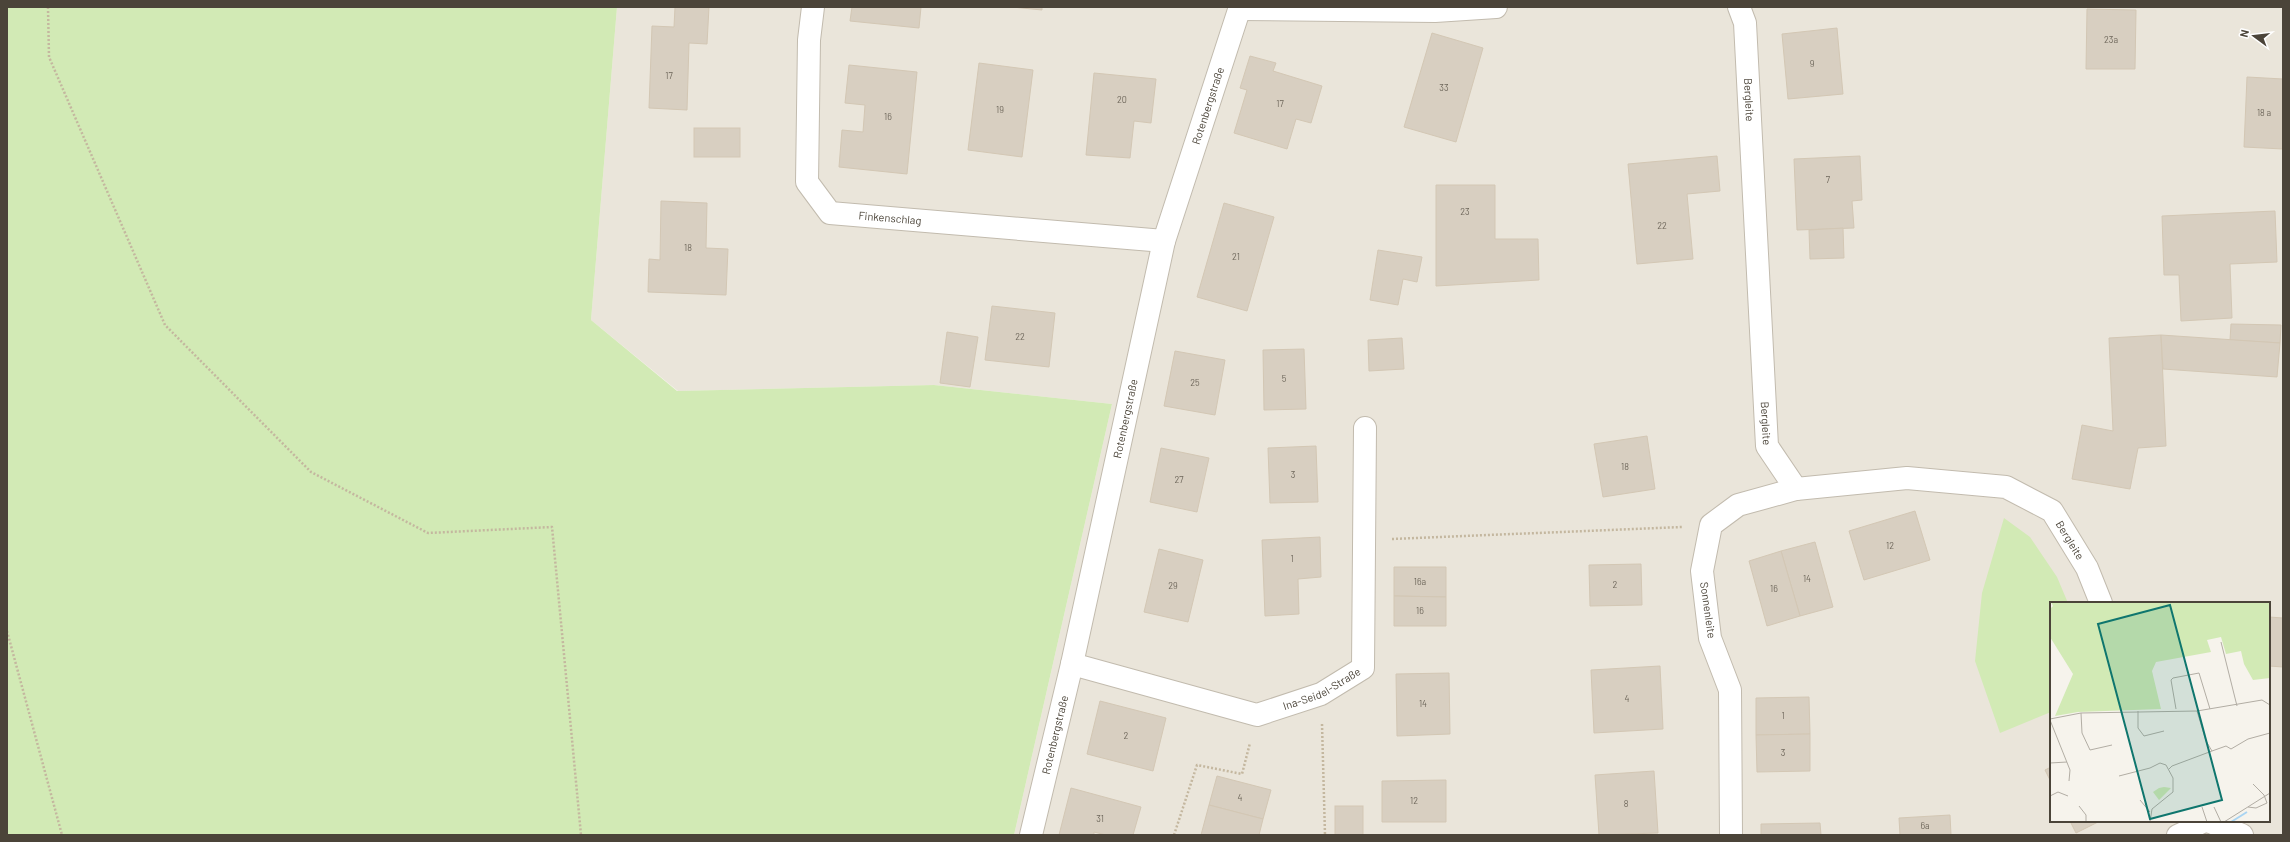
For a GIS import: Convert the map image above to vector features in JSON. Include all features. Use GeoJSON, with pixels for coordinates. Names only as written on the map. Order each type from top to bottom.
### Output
{"type":"FeatureCollection","features":[{"type":"Feature","properties":{"kind":"street","name":"Finkenschlag"},"geometry":{"type":"LineString","coordinates":[[813,7],[809,40],[806,182],[830,213],[1164,241]]}},
{"type":"Feature","properties":{"kind":"street"},"geometry":{"type":"LineString","coordinates":[[1240,8],[1435,12],[1496,7]]}},
{"type":"Feature","properties":{"kind":"street","name":"Bergleite"},"geometry":{"type":"LineString","coordinates":[[1739,7],[1745,22],[1767,446],[1796,489],[1907,478],[2006,487],[2052,511],[2087,568],[2101,602]]}},
{"type":"Feature","properties":{"kind":"street","name":"Rotenbergstraße"},"geometry":{"type":"LineString","coordinates":[[1031,835],[1072,664],[1164,241],[1240,8]]}},
{"type":"Feature","properties":{"kind":"street","name":"Ina-Seidel-Straße"},"geometry":{"type":"LineString","coordinates":[[1257,714],[1321,694],[1363,668],[1365,428]]}},
{"type":"Feature","properties":{"kind":"street"},"geometry":{"type":"LineString","coordinates":[[1711,525],[1738,505],[1796,489]]}},
{"type":"Feature","properties":{"kind":"street","name":"Sonnenleite"},"geometry":{"type":"LineString","coordinates":[[1711,525],[1702,571],[1710,638],[1730,690],[1731,835]]}},
{"type":"Feature","properties":{"kind":"street"},"geometry":{"type":"LineString","coordinates":[[1072,664],[1257,714]]}},
{"type":"Feature","properties":{"kind":"street"},"geometry":{"type":"LineString","coordinates":[[2210,822],[2242,835]]}},
{"type":"Feature","properties":{"kind":"lane"},"geometry":{"type":"LineString","coordinates":[[2176,835],[2205,822]]}},
{"type":"Feature","properties":{"kind":"path"},"geometry":{"type":"LineString","coordinates":[[48,7],[49,57],[164,325],[311,472],[325,480],[428,533],[552,527],[581,835]]}},
{"type":"Feature","properties":{"kind":"path"},"geometry":{"type":"LineString","coordinates":[[1365,540],[1711,525]]}},
{"type":"Feature","properties":{"kind":"path"},"geometry":{"type":"LineString","coordinates":[[7,631],[62,835]]}},
{"type":"Feature","properties":{"kind":"path"},"geometry":{"type":"LineString","coordinates":[[1321,694],[1326,835]]}},
{"type":"Feature","properties":{"kind":"path"},"geometry":{"type":"LineString","coordinates":[[1174,835],[1197,765],[1242,774],[1257,714]]}},
{"type":"Feature","properties":{"kind":"shaded area"},"geometry":{"type":"Polygon","coordinates":[[[617,7],[2283,7],[2283,835],[1014,835],[1112,404],[934,385],[678,391],[591,320],[617,7]]]}},
{"type":"Feature","properties":{"kind":"green space"},"geometry":{"type":"Polygon","coordinates":[[[7,7],[617,7],[591,320],[677,391],[934,385],[1112,404],[1014,835],[7,835],[7,7]]]}},
{"type":"Feature","properties":{"kind":"green space"},"geometry":{"type":"Polygon","coordinates":[[[2004,518],[2030,537],[2057,577],[2068,602],[2050,602],[2050,712],[2000,733],[1975,661],[1982,593],[2004,518]]]}},
{"type":"Feature","properties":{"kind":"building"},"geometry":{"type":"Polygon","coordinates":[[[675,7],[709,7],[707,44],[689,43],[687,110],[649,108],[652,26],[674,27],[675,7]]]}},
{"type":"Feature","properties":{"kind":"building"},"geometry":{"type":"Polygon","coordinates":[[[852,7],[921,7],[919,28],[850,21],[852,7]]]}},
{"type":"Feature","properties":{"kind":"building"},"geometry":{"type":"Polygon","coordinates":[[[1012,7],[1042,7],[1042,10],[1012,7]]]}},
{"type":"Feature","properties":{"kind":"building"},"geometry":{"type":"Polygon","coordinates":[[[2087,9],[2136,10],[2135,69],[2086,69],[2087,9]]]}},
{"type":"Feature","properties":{"kind":"building"},"geometry":{"type":"Polygon","coordinates":[[[1837,28],[1843,94],[1788,99],[1782,34],[1837,28]]]}},
{"type":"Feature","properties":{"kind":"building"},"geometry":{"type":"Polygon","coordinates":[[[1432,33],[1483,48],[1456,142],[1404,127],[1432,33]]]}},
{"type":"Feature","properties":{"kind":"building"},"geometry":{"type":"Polygon","coordinates":[[[1250,56],[1276,63],[1273,71],[1322,86],[1311,123],[1296,119],[1287,149],[1234,133],[1247,90],[1240,88],[1250,56]]]}},
{"type":"Feature","properties":{"kind":"building"},"geometry":{"type":"Polygon","coordinates":[[[979,63],[1033,70],[1022,157],[968,150],[979,63]]]}},
{"type":"Feature","properties":{"kind":"building"},"geometry":{"type":"Polygon","coordinates":[[[849,65],[917,72],[907,174],[839,167],[842,130],[863,132],[865,105],[845,103],[849,65]]]}},
{"type":"Feature","properties":{"kind":"building"},"geometry":{"type":"Polygon","coordinates":[[[1094,73],[1156,79],[1151,123],[1134,121],[1130,158],[1086,155],[1094,73]]]}},
{"type":"Feature","properties":{"kind":"building"},"geometry":{"type":"Polygon","coordinates":[[[2247,77],[2283,79],[2283,149],[2244,147],[2247,77]]]}},
{"type":"Feature","properties":{"kind":"building"},"geometry":{"type":"Polygon","coordinates":[[[694,128],[740,128],[740,157],[694,157],[694,128]]]}},
{"type":"Feature","properties":{"kind":"building"},"geometry":{"type":"Polygon","coordinates":[[[1717,156],[1720,191],[1687,194],[1693,259],[1637,264],[1628,164],[1717,156]]]}},
{"type":"Feature","properties":{"kind":"building"},"geometry":{"type":"Polygon","coordinates":[[[1860,156],[1862,200],[1852,201],[1854,228],[1797,230],[1794,159],[1860,156]]]}},
{"type":"Feature","properties":{"kind":"building"},"geometry":{"type":"Polygon","coordinates":[[[1436,185],[1495,185],[1495,239],[1538,239],[1539,280],[1436,286],[1436,185]]]}},
{"type":"Feature","properties":{"kind":"building"},"geometry":{"type":"Polygon","coordinates":[[[661,201],[707,203],[706,248],[728,249],[726,295],[648,292],[649,259],[660,260],[661,201]]]}},
{"type":"Feature","properties":{"kind":"building"},"geometry":{"type":"Polygon","coordinates":[[[1224,203],[1274,217],[1247,311],[1197,297],[1224,203]]]}},
{"type":"Feature","properties":{"kind":"building"},"geometry":{"type":"Polygon","coordinates":[[[2275,211],[2277,262],[2230,264],[2232,318],[2181,321],[2179,275],[2164,275],[2162,216],[2275,211]]]}},
{"type":"Feature","properties":{"kind":"building"},"geometry":{"type":"Polygon","coordinates":[[[1843,228],[1844,258],[1810,259],[1809,230],[1843,228]]]}},
{"type":"Feature","properties":{"kind":"building"},"geometry":{"type":"Polygon","coordinates":[[[1378,250],[1422,257],[1417,282],[1403,279],[1398,305],[1370,300],[1378,250]]]}},
{"type":"Feature","properties":{"kind":"building"},"geometry":{"type":"Polygon","coordinates":[[[992,306],[1055,313],[1049,367],[985,360],[992,306]]]}},
{"type":"Feature","properties":{"kind":"building"},"geometry":{"type":"Polygon","coordinates":[[[2231,324],[2281,325],[2280,343],[2230,340],[2231,324]]]}},
{"type":"Feature","properties":{"kind":"building"},"geometry":{"type":"Polygon","coordinates":[[[947,332],[978,337],[970,387],[940,383],[947,332]]]}},
{"type":"Feature","properties":{"kind":"building"},"geometry":{"type":"Polygon","coordinates":[[[2161,335],[2166,446],[2138,448],[2130,489],[2072,479],[2082,425],[2113,431],[2109,338],[2161,335]]]}},
{"type":"Feature","properties":{"kind":"building"},"geometry":{"type":"Polygon","coordinates":[[[2161,335],[2280,343],[2277,377],[2163,369],[2161,335]]]}},
{"type":"Feature","properties":{"kind":"building"},"geometry":{"type":"Polygon","coordinates":[[[1402,338],[1404,369],[1369,371],[1368,340],[1402,338]]]}},
{"type":"Feature","properties":{"kind":"building"},"geometry":{"type":"Polygon","coordinates":[[[1304,349],[1306,409],[1264,410],[1263,350],[1304,349]]]}},
{"type":"Feature","properties":{"kind":"building"},"geometry":{"type":"Polygon","coordinates":[[[1175,351],[1225,360],[1215,415],[1164,406],[1175,351]]]}},
{"type":"Feature","properties":{"kind":"building"},"geometry":{"type":"Polygon","coordinates":[[[1647,436],[1655,489],[1603,497],[1594,444],[1647,436]]]}},
{"type":"Feature","properties":{"kind":"building"},"geometry":{"type":"Polygon","coordinates":[[[1316,446],[1318,502],[1270,503],[1268,448],[1316,446]]]}},
{"type":"Feature","properties":{"kind":"building"},"geometry":{"type":"Polygon","coordinates":[[[1161,448],[1209,458],[1197,512],[1150,502],[1161,448]]]}},
{"type":"Feature","properties":{"kind":"building"},"geometry":{"type":"Polygon","coordinates":[[[1915,511],[1930,560],[1864,580],[1849,531],[1915,511]]]}},
{"type":"Feature","properties":{"kind":"building"},"geometry":{"type":"Polygon","coordinates":[[[1320,537],[1321,577],[1298,579],[1299,614],[1265,616],[1262,540],[1320,537]]]}},
{"type":"Feature","properties":{"kind":"building"},"geometry":{"type":"Polygon","coordinates":[[[1815,542],[1833,607],[1800,616],[1781,551],[1815,542]]]}},
{"type":"Feature","properties":{"kind":"building"},"geometry":{"type":"Polygon","coordinates":[[[1159,549],[1203,560],[1188,622],[1144,612],[1159,549]]]}},
{"type":"Feature","properties":{"kind":"building"},"geometry":{"type":"Polygon","coordinates":[[[1781,551],[1800,616],[1767,626],[1749,561],[1781,551]]]}},
{"type":"Feature","properties":{"kind":"building"},"geometry":{"type":"Polygon","coordinates":[[[1641,564],[1642,605],[1590,606],[1589,565],[1641,564]]]}},
{"type":"Feature","properties":{"kind":"building"},"geometry":{"type":"Polygon","coordinates":[[[1394,567],[1446,567],[1446,597],[1394,596],[1394,567]]]}},
{"type":"Feature","properties":{"kind":"building"},"geometry":{"type":"Polygon","coordinates":[[[1394,596],[1446,597],[1446,626],[1394,626],[1394,596]]]}},
{"type":"Feature","properties":{"kind":"building"},"geometry":{"type":"Polygon","coordinates":[[[2270,617],[2283,618],[2283,667],[2270,666],[2270,617]]]}},
{"type":"Feature","properties":{"kind":"building"},"geometry":{"type":"Polygon","coordinates":[[[1660,666],[1663,729],[1594,733],[1591,670],[1660,666]]]}},
{"type":"Feature","properties":{"kind":"building"},"geometry":{"type":"Polygon","coordinates":[[[1449,673],[1450,734],[1397,736],[1396,674],[1449,673]]]}},
{"type":"Feature","properties":{"kind":"building"},"geometry":{"type":"Polygon","coordinates":[[[1809,697],[1810,734],[1756,735],[1756,698],[1809,697]]]}},
{"type":"Feature","properties":{"kind":"building"},"geometry":{"type":"Polygon","coordinates":[[[1100,701],[1166,718],[1153,771],[1087,754],[1100,701]]]}},
{"type":"Feature","properties":{"kind":"building"},"geometry":{"type":"Polygon","coordinates":[[[1810,734],[1810,771],[1757,772],[1756,735],[1810,734]]]}},
{"type":"Feature","properties":{"kind":"building"},"geometry":{"type":"Polygon","coordinates":[[[2050,768],[2050,780],[2045,770],[2050,768]]]}},
{"type":"Feature","properties":{"kind":"building"},"geometry":{"type":"Polygon","coordinates":[[[1654,771],[1658,833],[1599,835],[1595,775],[1654,771]]]}},
{"type":"Feature","properties":{"kind":"building"},"geometry":{"type":"Polygon","coordinates":[[[1217,776],[1271,790],[1263,819],[1209,805],[1217,776]]]}},
{"type":"Feature","properties":{"kind":"building"},"geometry":{"type":"Polygon","coordinates":[[[1446,780],[1446,822],[1382,822],[1382,781],[1446,780]]]}},
{"type":"Feature","properties":{"kind":"building"},"geometry":{"type":"Polygon","coordinates":[[[1071,788],[1141,807],[1133,835],[1106,835],[1094,832],[1094,835],[1059,835],[1071,788]]]}},
{"type":"Feature","properties":{"kind":"building"},"geometry":{"type":"Polygon","coordinates":[[[1209,805],[1263,819],[1259,835],[1201,835],[1209,805]]]}},
{"type":"Feature","properties":{"kind":"building"},"geometry":{"type":"Polygon","coordinates":[[[1335,806],[1363,806],[1363,835],[1335,835],[1335,806]]]}},
{"type":"Feature","properties":{"kind":"building"},"geometry":{"type":"Polygon","coordinates":[[[1950,815],[1951,835],[1900,835],[1899,818],[1950,815]]]}},
{"type":"Feature","properties":{"kind":"building"},"geometry":{"type":"Polygon","coordinates":[[[2070,822],[2098,822],[2076,833],[2070,822]]]}},
{"type":"Feature","properties":{"kind":"building"},"geometry":{"type":"Polygon","coordinates":[[[1820,823],[1821,835],[1761,835],[1761,824],[1820,823]]]}}]}
